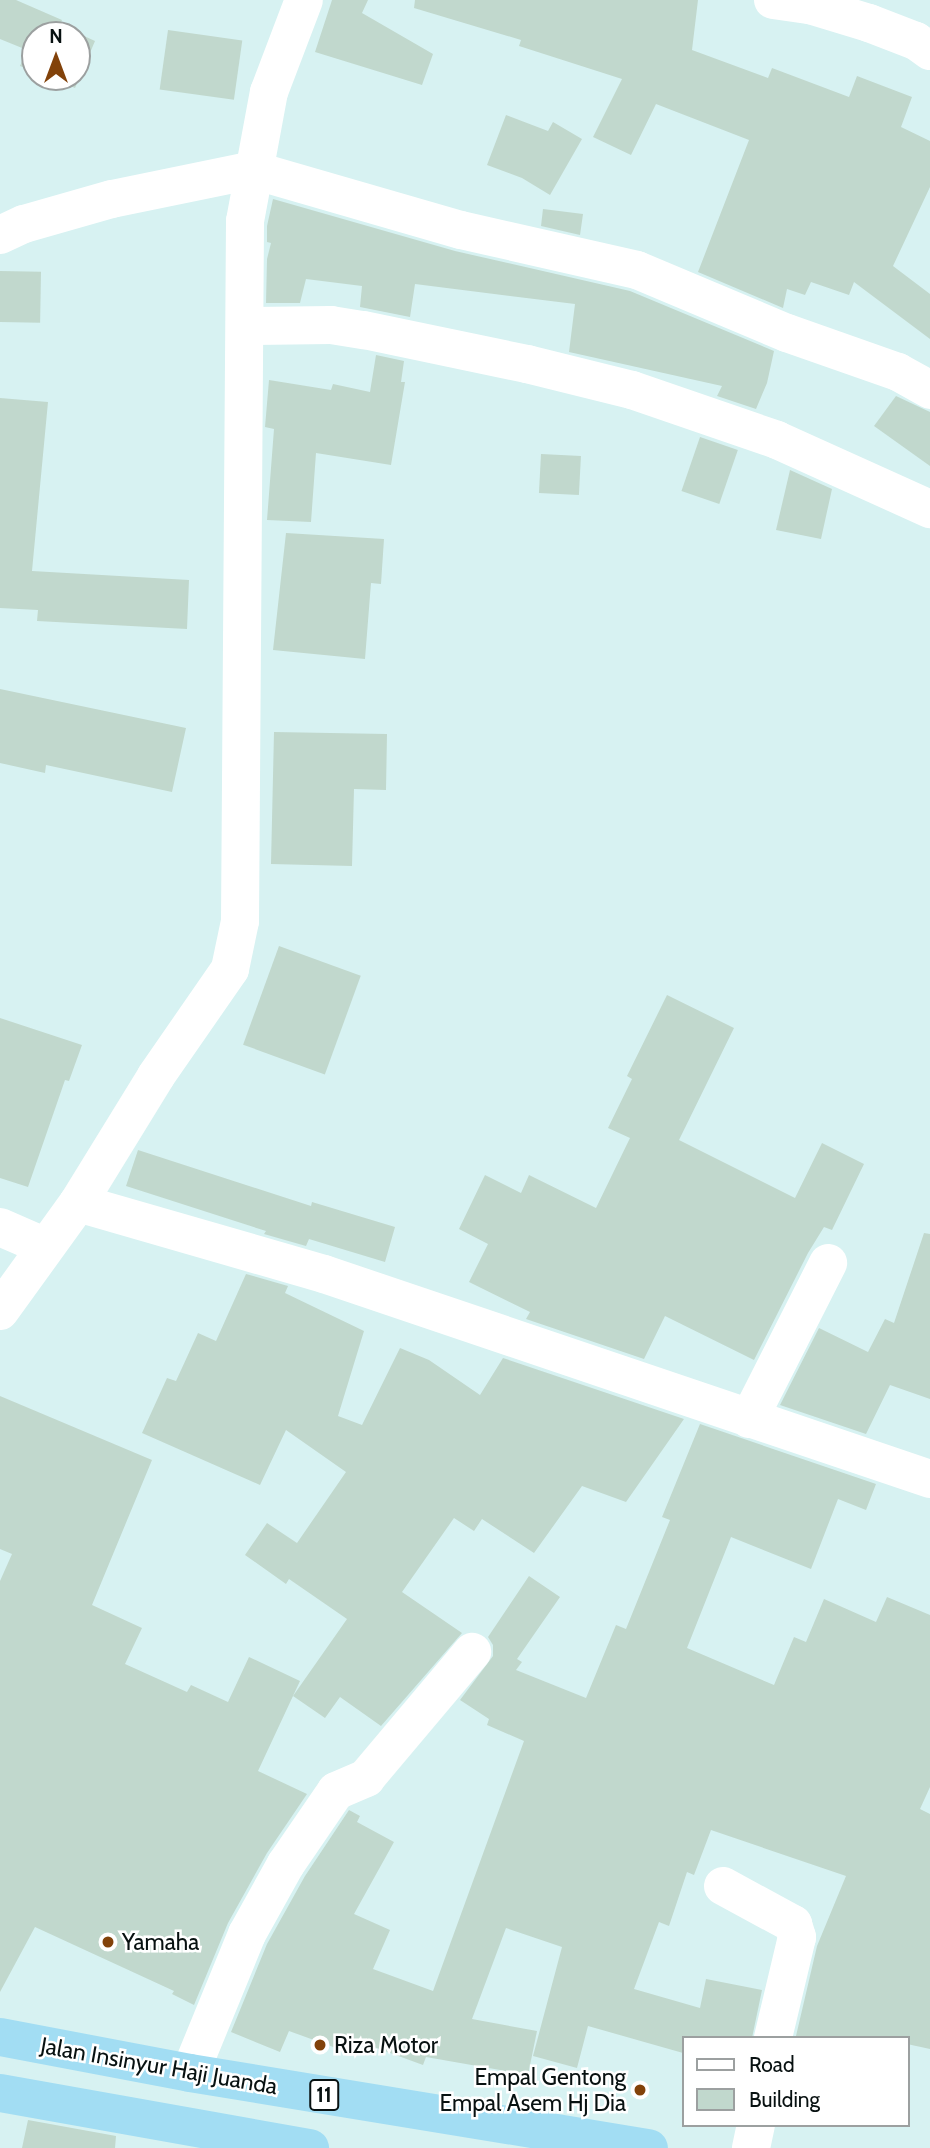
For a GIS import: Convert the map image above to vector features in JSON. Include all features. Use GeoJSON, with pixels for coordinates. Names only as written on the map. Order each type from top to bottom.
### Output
{"type":"FeatureCollection","features":[{"type":"Feature","properties":{"kind":"highway","name":"Jalan Insinyur Haji Juanda"},"geometry":{"type":"LineString","coordinates":[[0,2037],[190,2073],[649,2148]]}},
{"type":"Feature","properties":{"kind":"highway"},"geometry":{"type":"LineString","coordinates":[[0,2092],[310,2148]]}},
{"type":"Feature","properties":{"kind":"street"},"geometry":{"type":"LineString","coordinates":[[0,1311],[44,1246],[78,1203],[156,1076],[230,969],[240,921],[245,221],[269,92],[304,0]]}},
{"type":"Feature","properties":{"kind":"street"},"geometry":{"type":"LineString","coordinates":[[773,0],[810,5],[869,23],[916,41],[930,51]]}},
{"type":"Feature","properties":{"kind":"street"},"geometry":{"type":"LineString","coordinates":[[0,235],[23,224],[112,199],[253,170],[461,230],[637,270],[788,333],[898,372],[930,390]]}},
{"type":"Feature","properties":{"kind":"street"},"geometry":{"type":"LineString","coordinates":[[245,326],[331,326],[364,330],[514,361],[632,390],[777,440],[930,509]]}},
{"type":"Feature","properties":{"kind":"street"},"geometry":{"type":"LineString","coordinates":[[78,1203],[324,1274],[930,1479]]}},
{"type":"Feature","properties":{"kind":"street"},"geometry":{"type":"LineString","coordinates":[[0,1227],[44,1246]]}},
{"type":"Feature","properties":{"kind":"street"},"geometry":{"type":"LineString","coordinates":[[749,1419],[828,1263]]}},
{"type":"Feature","properties":{"kind":"street"},"geometry":{"type":"LineString","coordinates":[[190,2073],[247,1934],[286,1864],[337,1791],[366,1778],[472,1652]]}},
{"type":"Feature","properties":{"kind":"street"},"geometry":{"type":"LineString","coordinates":[[723,1886],[793,1924],[797,1937],[773,2036]]}},
{"type":"Feature","properties":{"kind":"street"},"geometry":{"type":"LineString","coordinates":[[751,2148],[756,2127]]}},
{"type":"Feature","properties":{"kind":"building"},"geometry":{"type":"Polygon","coordinates":[[[0,0],[16,0],[62,20],[21,21],[21,48],[0,39],[0,0]]]}},
{"type":"Feature","properties":{"kind":"building"},"geometry":{"type":"Polygon","coordinates":[[[332,0],[368,0],[362,13],[433,54],[422,85],[315,52],[332,0]]]}},
{"type":"Feature","properties":{"kind":"building"},"geometry":{"type":"Polygon","coordinates":[[[415,0],[698,0],[692,50],[768,78],[772,68],[849,97],[857,76],[912,97],[901,127],[930,141],[930,187],[893,266],[930,294],[930,339],[854,282],[849,295],[811,282],[805,295],[787,289],[783,308],[698,272],[749,140],[656,104],[631,155],[593,137],[622,79],[519,46],[521,40],[414,8],[415,0]]]}},
{"type":"Feature","properties":{"kind":"building"},"geometry":{"type":"Polygon","coordinates":[[[168,30],[242,40],[234,100],[160,89],[168,30]]]}},
{"type":"Feature","properties":{"kind":"building"},"geometry":{"type":"Polygon","coordinates":[[[506,115],[548,131],[553,122],[582,139],[550,195],[522,178],[487,165],[506,115]]]}},
{"type":"Feature","properties":{"kind":"building"},"geometry":{"type":"Polygon","coordinates":[[[273,199],[455,251],[630,291],[774,351],[767,383],[756,409],[717,396],[722,386],[569,352],[575,304],[415,284],[410,317],[360,307],[362,286],[306,279],[300,303],[266,303],[267,259],[271,243],[267,242],[267,226],[273,199]]]}},
{"type":"Feature","properties":{"kind":"building"},"geometry":{"type":"Polygon","coordinates":[[[543,209],[583,214],[580,235],[541,226],[543,209]]]}},
{"type":"Feature","properties":{"kind":"building"},"geometry":{"type":"Polygon","coordinates":[[[0,271],[41,272],[40,323],[0,322],[0,271]]]}},
{"type":"Feature","properties":{"kind":"building"},"geometry":{"type":"Polygon","coordinates":[[[376,355],[404,361],[401,382],[405,382],[391,465],[316,453],[311,522],[267,520],[274,429],[265,427],[269,380],[331,390],[333,384],[370,392],[376,355]]]}},
{"type":"Feature","properties":{"kind":"building"},"geometry":{"type":"Polygon","coordinates":[[[896,396],[930,412],[930,466],[874,426],[896,396]]]}},
{"type":"Feature","properties":{"kind":"building"},"geometry":{"type":"Polygon","coordinates":[[[0,398],[48,402],[32,571],[189,580],[187,629],[37,621],[38,610],[0,608],[0,398]]]}},
{"type":"Feature","properties":{"kind":"building"},"geometry":{"type":"Polygon","coordinates":[[[700,437],[738,450],[719,504],[681,491],[700,437]]]}},
{"type":"Feature","properties":{"kind":"building"},"geometry":{"type":"Polygon","coordinates":[[[541,454],[581,456],[579,495],[539,493],[541,454]]]}},
{"type":"Feature","properties":{"kind":"building"},"geometry":{"type":"Polygon","coordinates":[[[790,470],[832,489],[821,539],[776,530],[790,470]]]}},
{"type":"Feature","properties":{"kind":"building"},"geometry":{"type":"Polygon","coordinates":[[[286,533],[384,539],[381,584],[371,583],[365,659],[273,650],[286,533]]]}},
{"type":"Feature","properties":{"kind":"building"},"geometry":{"type":"Polygon","coordinates":[[[0,689],[186,728],[172,792],[46,765],[45,773],[0,763],[0,689]]]}},
{"type":"Feature","properties":{"kind":"building"},"geometry":{"type":"Polygon","coordinates":[[[274,732],[387,734],[386,790],[354,789],[352,866],[271,864],[274,732]]]}},
{"type":"Feature","properties":{"kind":"building"},"geometry":{"type":"Polygon","coordinates":[[[279,946],[361,976],[325,1074],[243,1045],[279,946]]]}},
{"type":"Feature","properties":{"kind":"building"},"geometry":{"type":"Polygon","coordinates":[[[667,995],[734,1028],[679,1140],[795,1198],[822,1143],[864,1164],[832,1230],[824,1227],[808,1253],[754,1360],[665,1316],[644,1359],[526,1319],[530,1312],[469,1282],[488,1244],[459,1229],[485,1175],[521,1193],[529,1175],[596,1208],[630,1138],[608,1128],[632,1079],[627,1076],[667,995]]]}},
{"type":"Feature","properties":{"kind":"building"},"geometry":{"type":"Polygon","coordinates":[[[0,1018],[82,1045],[69,1081],[65,1080],[28,1187],[0,1178],[0,1018]]]}},
{"type":"Feature","properties":{"kind":"building"},"geometry":{"type":"Polygon","coordinates":[[[138,1150],[311,1206],[312,1202],[395,1227],[385,1262],[309,1239],[306,1246],[264,1234],[266,1231],[126,1186],[138,1150]]]}},
{"type":"Feature","properties":{"kind":"building"},"geometry":{"type":"Polygon","coordinates":[[[924,1233],[930,1234],[930,1399],[890,1385],[866,1434],[780,1405],[819,1328],[868,1352],[885,1319],[894,1323],[924,1233]]]}},
{"type":"Feature","properties":{"kind":"building"},"geometry":{"type":"Polygon","coordinates":[[[246,1274],[288,1286],[285,1293],[364,1331],[338,1416],[362,1425],[400,1348],[429,1360],[480,1395],[503,1358],[684,1419],[626,1502],[582,1486],[534,1553],[482,1519],[474,1531],[454,1518],[402,1592],[462,1633],[381,1726],[340,1697],[325,1718],[293,1696],[347,1619],[289,1579],[286,1584],[245,1555],[267,1523],[297,1543],[346,1472],[286,1430],[260,1485],[142,1433],[167,1378],[176,1381],[198,1333],[216,1341],[246,1274]]]}},
{"type":"Feature","properties":{"kind":"building"},"geometry":{"type":"Polygon","coordinates":[[[0,1396],[152,1460],[92,1605],[142,1628],[125,1664],[187,1692],[191,1685],[228,1702],[249,1657],[300,1681],[258,1771],[307,1794],[267,1853],[228,1923],[194,2005],[172,1994],[174,1991],[35,1927],[0,1992],[0,1581],[12,1554],[0,1549],[0,1396]]]}},
{"type":"Feature","properties":{"kind":"building"},"geometry":{"type":"Polygon","coordinates":[[[700,1424],[876,1484],[866,1510],[838,1499],[811,1569],[731,1537],[687,1648],[774,1685],[794,1637],[806,1642],[824,1599],[876,1622],[887,1597],[930,1615],[930,1787],[920,1809],[930,1814],[930,2049],[909,2044],[909,2036],[796,2036],[817,1946],[846,1876],[711,1830],[694,1875],[687,1872],[669,1926],[659,1922],[634,1989],[700,2008],[706,1979],[762,1990],[752,2036],[682,2036],[682,2053],[588,2026],[577,2068],[533,2056],[562,1947],[506,1928],[472,2019],[537,2031],[528,2075],[426,2057],[423,2065],[341,2035],[336,2048],[289,2031],[280,2052],[231,2032],[267,1944],[305,1876],[349,1810],[360,1816],[357,1822],[394,1842],[354,1914],[390,1930],[373,1969],[433,1991],[524,1741],[487,1725],[489,1719],[460,1700],[493,1656],[493,1645],[488,1637],[529,1576],[560,1597],[517,1659],[522,1662],[516,1670],[586,1698],[616,1625],[626,1629],[670,1520],[662,1517],[700,1424]]]}},
{"type":"Feature","properties":{"kind":"building"},"geometry":{"type":"Polygon","coordinates":[[[28,2120],[116,2136],[115,2148],[22,2148],[28,2120]]]}},
{"type":"Feature","properties":{"kind":"place","name":"Yamaha"},"geometry":{"type":"Point","coordinates":[108,1942]}},
{"type":"Feature","properties":{"kind":"place","name":"Riza Motor"},"geometry":{"type":"Point","coordinates":[320,2045]}},
{"type":"Feature","properties":{"kind":"place","name":"Empal Gentong Empal Asem Hj Dia"},"geometry":{"type":"Point","coordinates":[640,2090]}}]}
